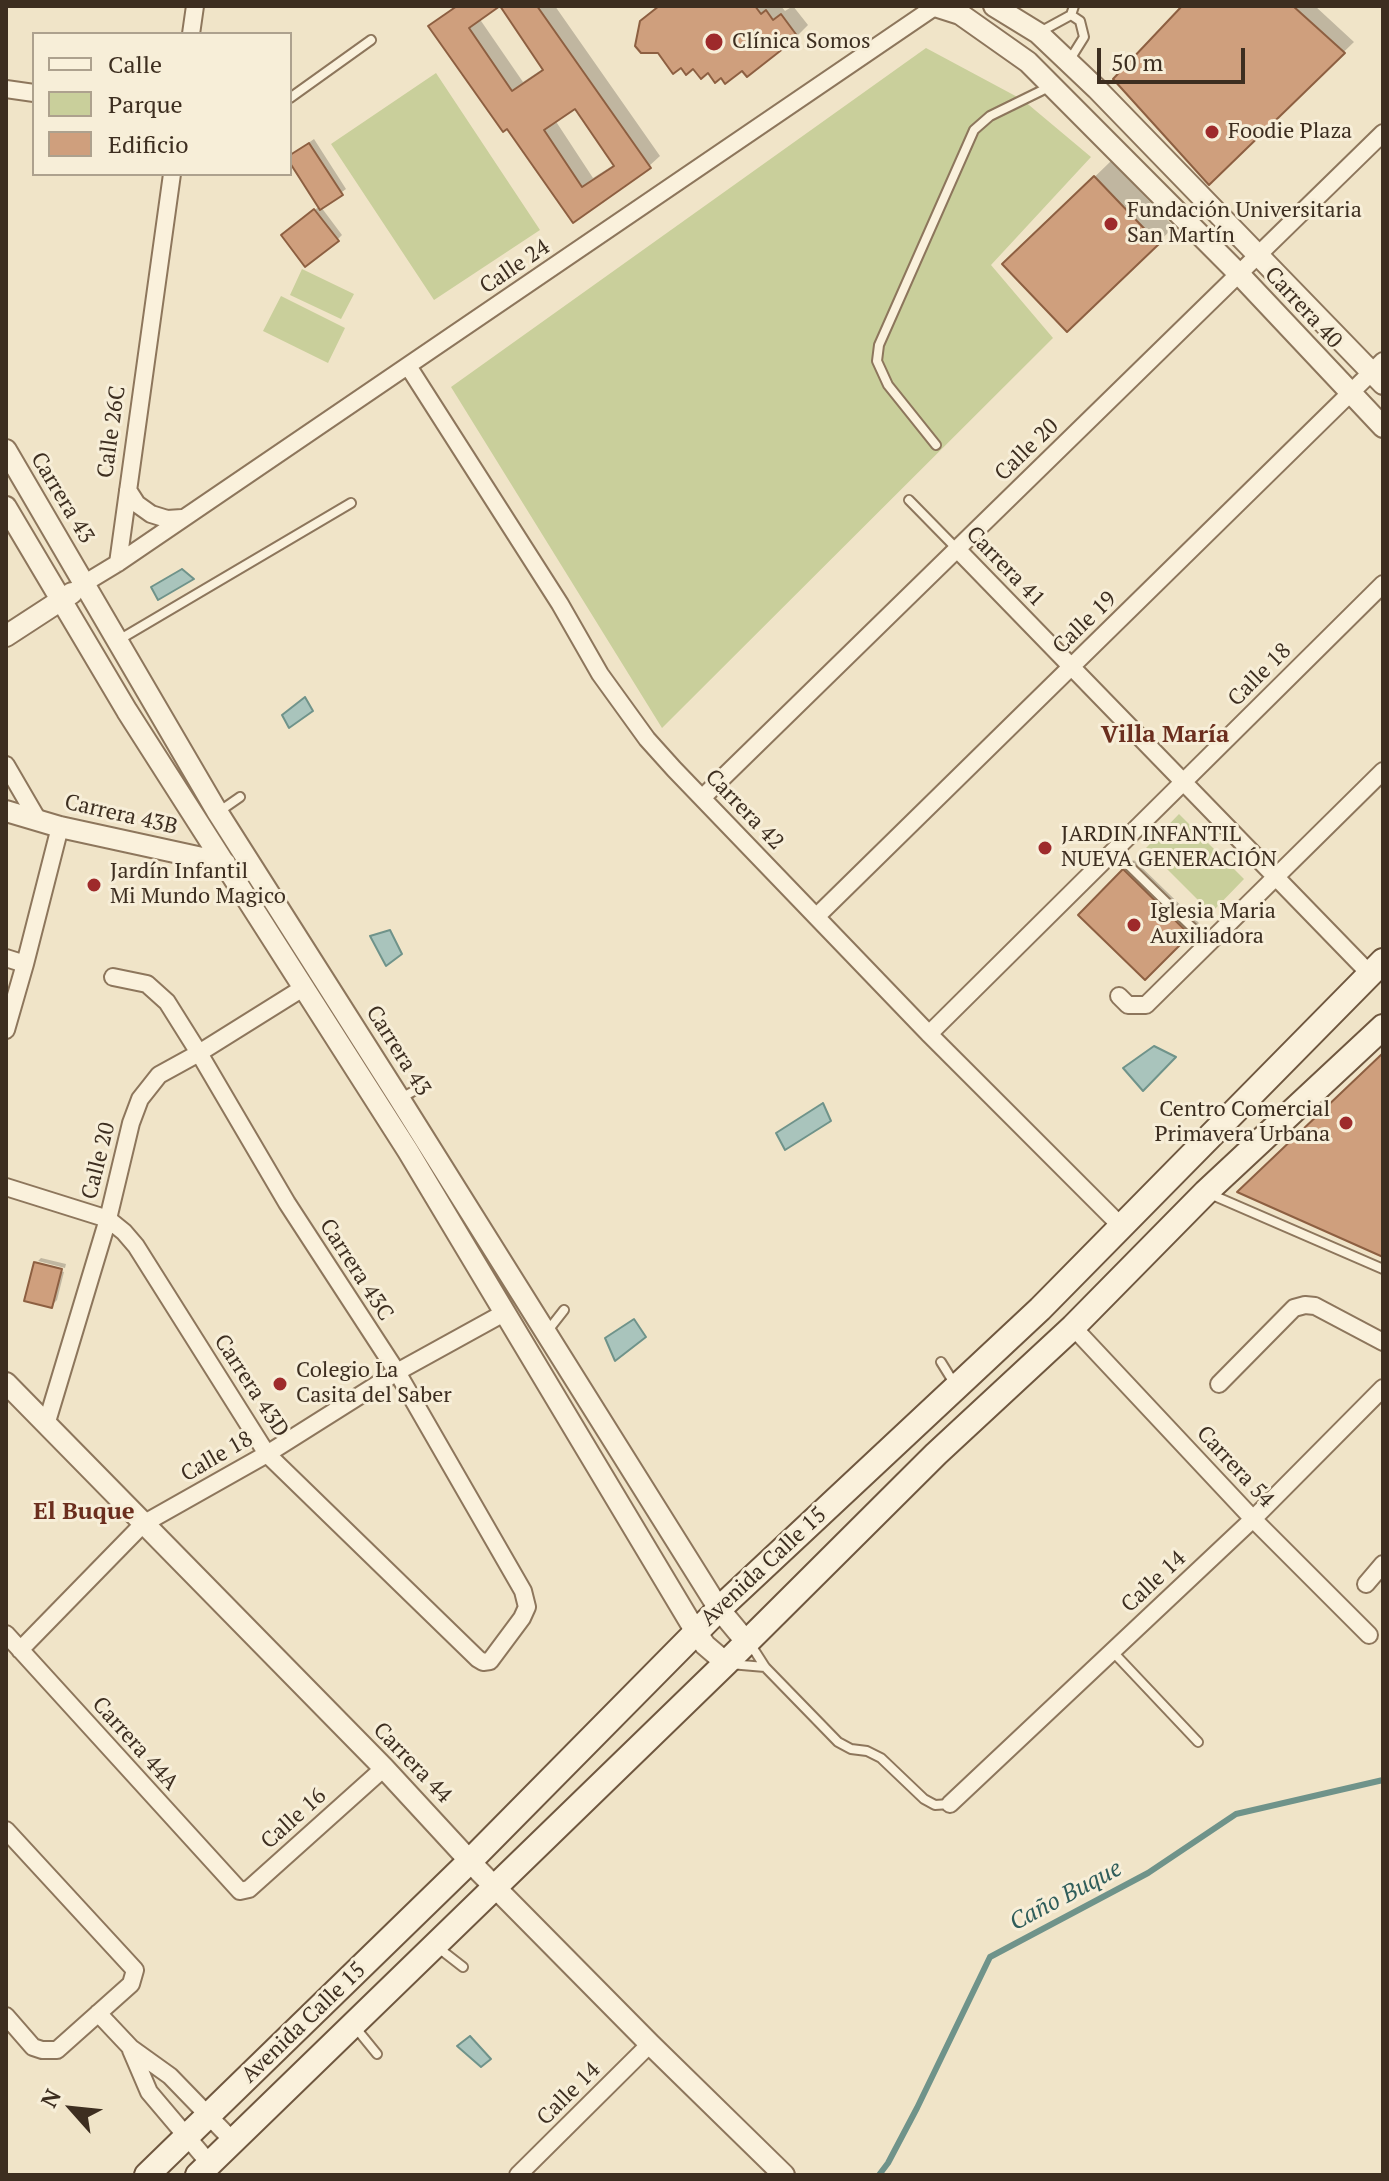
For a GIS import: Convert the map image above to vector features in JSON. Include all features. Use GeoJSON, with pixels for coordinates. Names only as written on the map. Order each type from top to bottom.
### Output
{"type":"FeatureCollection","features":[{"type":"Feature","properties":{"kind":"main road","name":"Avenida Calle 15"},"geometry":{"type":"LineString","coordinates":[[147,2175],[471,1860],[719,1609],[1040,1309],[1376,968]]}},
{"type":"Feature","properties":{"kind":"main road","name":"Avenida Calle 15"},"geometry":{"type":"LineString","coordinates":[[204,2169],[749,1641],[936,1454],[1073,1327],[1206,1192],[1383,1027]]}},
{"type":"Feature","properties":{"kind":"street"},"geometry":{"type":"LineString","coordinates":[[191,32],[195,6]]}},
{"type":"Feature","properties":{"kind":"street","name":"Carrera 40"},"geometry":{"type":"LineString","coordinates":[[935,6],[960,14],[1028,62],[1053,85],[1239,274],[1383,427]]}},
{"type":"Feature","properties":{"kind":"street","name":"Calle 24"},"geometry":{"type":"LineString","coordinates":[[118,563],[935,6]]}},
{"type":"Feature","properties":{"kind":"street","name":"Carrera 40"},"geometry":{"type":"LineString","coordinates":[[994,6],[1038,33],[1258,256],[1379,372]]}},
{"type":"Feature","properties":{"kind":"street"},"geometry":{"type":"LineString","coordinates":[[6,89],[32,93]]}},
{"type":"Feature","properties":{"kind":"street","name":"Calle 20"},"geometry":{"type":"LineString","coordinates":[[702,798],[1383,133]]}},
{"type":"Feature","properties":{"kind":"street","name":"Calle 26C"},"geometry":{"type":"LineString","coordinates":[[118,563],[172,176]]}},
{"type":"Feature","properties":{"kind":"street","name":"Carrera 42"},"geometry":{"type":"LineString","coordinates":[[408,366],[560,604],[600,674],[647,739],[929,1034],[1122,1227]]}},
{"type":"Feature","properties":{"kind":"street","name":"Calle 19"},"geometry":{"type":"LineString","coordinates":[[817,916],[1350,394],[1379,372]]}},
{"type":"Feature","properties":{"kind":"street","name":"Carrera 43"},"geometry":{"type":"LineString","coordinates":[[6,450],[218,813],[719,1609],[749,1641]]}},
{"type":"Feature","properties":{"kind":"street"},"geometry":{"type":"LineString","coordinates":[[128,490],[137,504],[151,514],[167,519],[184,518]]}},
{"type":"Feature","properties":{"kind":"street","name":"Carrera 43"},"geometry":{"type":"LineString","coordinates":[[6,507],[127,711],[408,1151],[696,1632],[705,1645],[726,1663]]}},
{"type":"Feature","properties":{"kind":"street","name":"Carrera 41"},"geometry":{"type":"LineString","coordinates":[[957,549],[1275,878],[1376,968]]}},
{"type":"Feature","properties":{"kind":"street"},"geometry":{"type":"LineString","coordinates":[[6,636],[118,563]]}},
{"type":"Feature","properties":{"kind":"street","name":"Calle 18"},"geometry":{"type":"LineString","coordinates":[[929,1034],[1383,584]]}},
{"type":"Feature","properties":{"kind":"street"},"geometry":{"type":"LineString","coordinates":[[6,765],[38,820]]}},
{"type":"Feature","properties":{"kind":"street"},"geometry":{"type":"LineString","coordinates":[[1119,996],[1128,1005],[1146,1005],[1383,771]]}},
{"type":"Feature","properties":{"kind":"street","name":"Carrera 43B"},"geometry":{"type":"LineString","coordinates":[[6,811],[60,827],[225,863]]}},
{"type":"Feature","properties":{"kind":"street"},"geometry":{"type":"LineString","coordinates":[[6,1030],[60,827]]}},
{"type":"Feature","properties":{"kind":"street"},"geometry":{"type":"LineString","coordinates":[[6,958],[25,964]]}},
{"type":"Feature","properties":{"kind":"street","name":"Carrera 43C"},"geometry":{"type":"LineString","coordinates":[[113,977],[147,984],[167,1002],[287,1203],[397,1372],[523,1591],[527,1607],[522,1618],[490,1661]]}},
{"type":"Feature","properties":{"kind":"street","name":"Calle 20"},"geometry":{"type":"LineString","coordinates":[[46,1425],[108,1219],[131,1123],[140,1099],[159,1075],[303,988]]}},
{"type":"Feature","properties":{"kind":"street","name":"Carrera 43D"},"geometry":{"type":"LineString","coordinates":[[6,1187],[108,1219],[124,1232],[136,1246],[267,1454],[478,1659],[490,1661]]}},
{"type":"Feature","properties":{"kind":"street"},"geometry":{"type":"LineString","coordinates":[[1219,1384],[1294,1308],[1305,1305],[1315,1306],[1383,1342]]}},
{"type":"Feature","properties":{"kind":"street","name":"Calle 18"},"geometry":{"type":"LineString","coordinates":[[20,1650],[143,1524],[267,1454],[397,1372],[504,1313]]}},
{"type":"Feature","properties":{"kind":"street","name":"Carrera 54"},"geometry":{"type":"LineString","coordinates":[[1073,1327],[1253,1519],[1369,1635]]}},
{"type":"Feature","properties":{"kind":"street","name":"Carrera 44"},"geometry":{"type":"LineString","coordinates":[[6,1383],[650,2044],[784,2175]]}},
{"type":"Feature","properties":{"kind":"street","name":"Calle 14"},"geometry":{"type":"LineString","coordinates":[[950,1804],[1253,1519],[1383,1388]]}},
{"type":"Feature","properties":{"kind":"street"},"geometry":{"type":"LineString","coordinates":[[1366,1584],[1383,1564]]}},
{"type":"Feature","properties":{"kind":"street","name":"Carrera 44A"},"geometry":{"type":"LineString","coordinates":[[6,1634],[232,1884]]}},
{"type":"Feature","properties":{"kind":"street","name":"Calle 16"},"geometry":{"type":"LineString","coordinates":[[232,1884],[240,1891],[249,1889],[384,1768]]}},
{"type":"Feature","properties":{"kind":"street"},"geometry":{"type":"LineString","coordinates":[[6,1830],[135,1970],[131,1984],[57,2050],[33,2047],[6,2016]]}},
{"type":"Feature","properties":{"kind":"street"},"geometry":{"type":"LineString","coordinates":[[98,2013],[131,2048],[170,2076],[233,2141]]}},
{"type":"Feature","properties":{"kind":"street","name":"Calle 14"},"geometry":{"type":"LineString","coordinates":[[518,2175],[650,2044]]}},
{"type":"Feature","properties":{"kind":"street"},"geometry":{"type":"LineString","coordinates":[[131,2048],[149,2092],[187,2137],[204,2169]]}},
{"type":"Feature","properties":{"kind":"lane"},"geometry":{"type":"LineString","coordinates":[[1038,33],[1073,10],[1084,37],[1068,62]]}},
{"type":"Feature","properties":{"kind":"lane"},"geometry":{"type":"LineString","coordinates":[[292,97],[371,40]]}},
{"type":"Feature","properties":{"kind":"lane"},"geometry":{"type":"LineString","coordinates":[[936,445],[888,385],[877,361],[879,345],[974,130],[990,116],[1053,85]]}},
{"type":"Feature","properties":{"kind":"lane","name":"Carrera 41"},"geometry":{"type":"LineString","coordinates":[[909,500],[957,549]]}},
{"type":"Feature","properties":{"kind":"lane"},"geometry":{"type":"LineString","coordinates":[[116,641],[351,503]]}},
{"type":"Feature","properties":{"kind":"lane"},"geometry":{"type":"LineString","coordinates":[[200,825],[240,797]]}},
{"type":"Feature","properties":{"kind":"lane"},"geometry":{"type":"LineString","coordinates":[[1114,851],[1208,944]]}},
{"type":"Feature","properties":{"kind":"lane"},"geometry":{"type":"LineString","coordinates":[[380,1109],[425,1085]]}},
{"type":"Feature","properties":{"kind":"lane"},"geometry":{"type":"LineString","coordinates":[[1206,1192],[1383,1269]]}},
{"type":"Feature","properties":{"kind":"lane"},"geometry":{"type":"LineString","coordinates":[[545,1334],[564,1310]]}},
{"type":"Feature","properties":{"kind":"lane"},"geometry":{"type":"LineString","coordinates":[[941,1362],[957,1387]]}},
{"type":"Feature","properties":{"kind":"lane","name":"Carrera 43"},"geometry":{"type":"LineString","coordinates":[[749,1641],[765,1667],[838,1742],[881,1758],[924,1799],[935,1805],[950,1804]]}},
{"type":"Feature","properties":{"kind":"lane"},"geometry":{"type":"LineString","coordinates":[[1112,1651],[1198,1742]]}},
{"type":"Feature","properties":{"kind":"lane"},"geometry":{"type":"LineString","coordinates":[[726,1663],[765,1667]]}},
{"type":"Feature","properties":{"kind":"lane"},"geometry":{"type":"LineString","coordinates":[[436,1945],[463,1967]]}},
{"type":"Feature","properties":{"kind":"lane"},"geometry":{"type":"LineString","coordinates":[[353,2025],[377,2054]]}},
{"type":"Feature","properties":{"kind":"green space"},"geometry":{"type":"Polygon","coordinates":[[[926,48],[1023,100],[1091,157],[991,265],[1053,338],[662,728],[451,387],[926,48]]]}},
{"type":"Feature","properties":{"kind":"green space"},"geometry":{"type":"Polygon","coordinates":[[[436,73],[540,230],[434,300],[331,144],[436,73]]]}},
{"type":"Feature","properties":{"kind":"green space"},"geometry":{"type":"Polygon","coordinates":[[[302,269],[354,294],[341,319],[290,295],[302,269]]]}},
{"type":"Feature","properties":{"kind":"green space"},"geometry":{"type":"Polygon","coordinates":[[[281,296],[345,328],[328,363],[263,331],[281,296]]]}},
{"type":"Feature","properties":{"kind":"green space"},"geometry":{"type":"Polygon","coordinates":[[[1179,814],[1244,879],[1211,913],[1146,848],[1179,814]]]}},
{"type":"Feature","properties":{"kind":"water"},"geometry":{"type":"Polygon","coordinates":[[[182,569],[194,579],[158,600],[151,587],[182,569]]]}},
{"type":"Feature","properties":{"kind":"water"},"geometry":{"type":"Polygon","coordinates":[[[305,697],[313,711],[289,728],[282,715],[305,697]]]}},
{"type":"Feature","properties":{"kind":"water"},"geometry":{"type":"Polygon","coordinates":[[[390,930],[402,954],[386,966],[370,936],[390,930]]]}},
{"type":"Feature","properties":{"kind":"water"},"geometry":{"type":"Polygon","coordinates":[[[1154,1046],[1176,1057],[1143,1091],[1123,1068],[1154,1046]]]}},
{"type":"Feature","properties":{"kind":"water"},"geometry":{"type":"Polygon","coordinates":[[[823,1103],[831,1121],[785,1150],[776,1133],[823,1103]]]}},
{"type":"Feature","properties":{"kind":"water"},"geometry":{"type":"Polygon","coordinates":[[[634,1319],[646,1337],[615,1361],[605,1338],[634,1319]]]}},
{"type":"Feature","properties":{"kind":"water"},"geometry":{"type":"Polygon","coordinates":[[[470,2036],[491,2059],[481,2067],[457,2046],[470,2036]]]}},
{"type":"Feature","properties":{"kind":"building"},"geometry":{"type":"Polygon","coordinates":[[[457,6],[500,6],[537,6],[651,168],[573,223],[507,129],[503,132],[428,26],[457,6]],[[500,6],[469,28],[512,91],[543,70],[500,6]],[[575,109],[544,130],[582,187],[614,166],[575,109]]]}},
{"type":"Feature","properties":{"kind":"building","name":"Clínica Somos"},"geometry":{"type":"Polygon","coordinates":[[[659,6],[755,6],[761,14],[766,10],[773,20],[781,14],[798,37],[747,77],[742,71],[725,84],[721,78],[715,83],[708,73],[701,79],[693,69],[686,75],[681,68],[673,74],[658,53],[641,53],[635,46],[640,21],[659,6]]]}},
{"type":"Feature","properties":{"kind":"building","name":"Foodie Plaza"},"geometry":{"type":"Polygon","coordinates":[[[1182,6],[1293,6],[1345,53],[1209,185],[1113,79],[1182,6]]]}},
{"type":"Feature","properties":{"kind":"building"},"geometry":{"type":"Polygon","coordinates":[[[309,143],[343,195],[320,210],[292,166],[292,154],[309,143]]]}},
{"type":"Feature","properties":{"kind":"building","name":"Fundación Universitaria San Martín"},"geometry":{"type":"Polygon","coordinates":[[[1094,176],[1159,244],[1067,332],[1002,264],[1094,176]]]}},
{"type":"Feature","properties":{"kind":"building"},"geometry":{"type":"Polygon","coordinates":[[[314,209],[339,241],[305,267],[281,235],[314,209]]]}},
{"type":"Feature","properties":{"kind":"building","name":"Iglesia Maria Auxiliadora"},"geometry":{"type":"Polygon","coordinates":[[[1123,869],[1190,935],[1145,980],[1078,915],[1123,869]]]}},
{"type":"Feature","properties":{"kind":"building","name":"Centro Comercial Primavera Urbana"},"geometry":{"type":"Polygon","coordinates":[[[1383,1053],[1383,1257],[1237,1192],[1383,1053]]]}},
{"type":"Feature","properties":{"kind":"building"},"geometry":{"type":"Polygon","coordinates":[[[34,1262],[62,1269],[52,1308],[24,1301],[34,1262]]]}},
{"type":"Feature","properties":{"kind":"waterway","name":"Caño Buque"},"geometry":{"type":"LineString","coordinates":[[879,2175],[917,2108],[990,1957],[1148,1873],[1236,1814],[1383,1780]]}},
{"type":"Feature","properties":{"kind":"place","name":"Clínica Somos"},"geometry":{"type":"Point","coordinates":[714,42]}},
{"type":"Feature","properties":{"kind":"place","name":"Foodie Plaza"},"geometry":{"type":"Point","coordinates":[1212,132]}},
{"type":"Feature","properties":{"kind":"place","name":"Fundación Universitaria San Martín"},"geometry":{"type":"Point","coordinates":[1111,224]}},
{"type":"Feature","properties":{"kind":"place","name":"JARDIN INFANTIL NUEVA GENERACIÓN"},"geometry":{"type":"Point","coordinates":[1045,848]}},
{"type":"Feature","properties":{"kind":"place","name":"Jardín Infantil Mi Mundo Magico"},"geometry":{"type":"Point","coordinates":[94,885]}},
{"type":"Feature","properties":{"kind":"place","name":"Iglesia Maria Auxiliadora"},"geometry":{"type":"Point","coordinates":[1134,925]}},
{"type":"Feature","properties":{"kind":"place","name":"Centro Comercial Primavera Urbana"},"geometry":{"type":"Point","coordinates":[1346,1123]}},
{"type":"Feature","properties":{"kind":"place","name":"Colegio La Casita del Saber"},"geometry":{"type":"Point","coordinates":[280,1384]}},
{"type":"Feature","properties":{"kind":"district","name":"Villa María"},"geometry":{"type":"Point","coordinates":[1165,735]}},
{"type":"Feature","properties":{"kind":"district","name":"El Buque"},"geometry":{"type":"Point","coordinates":[84,1512]}}]}
